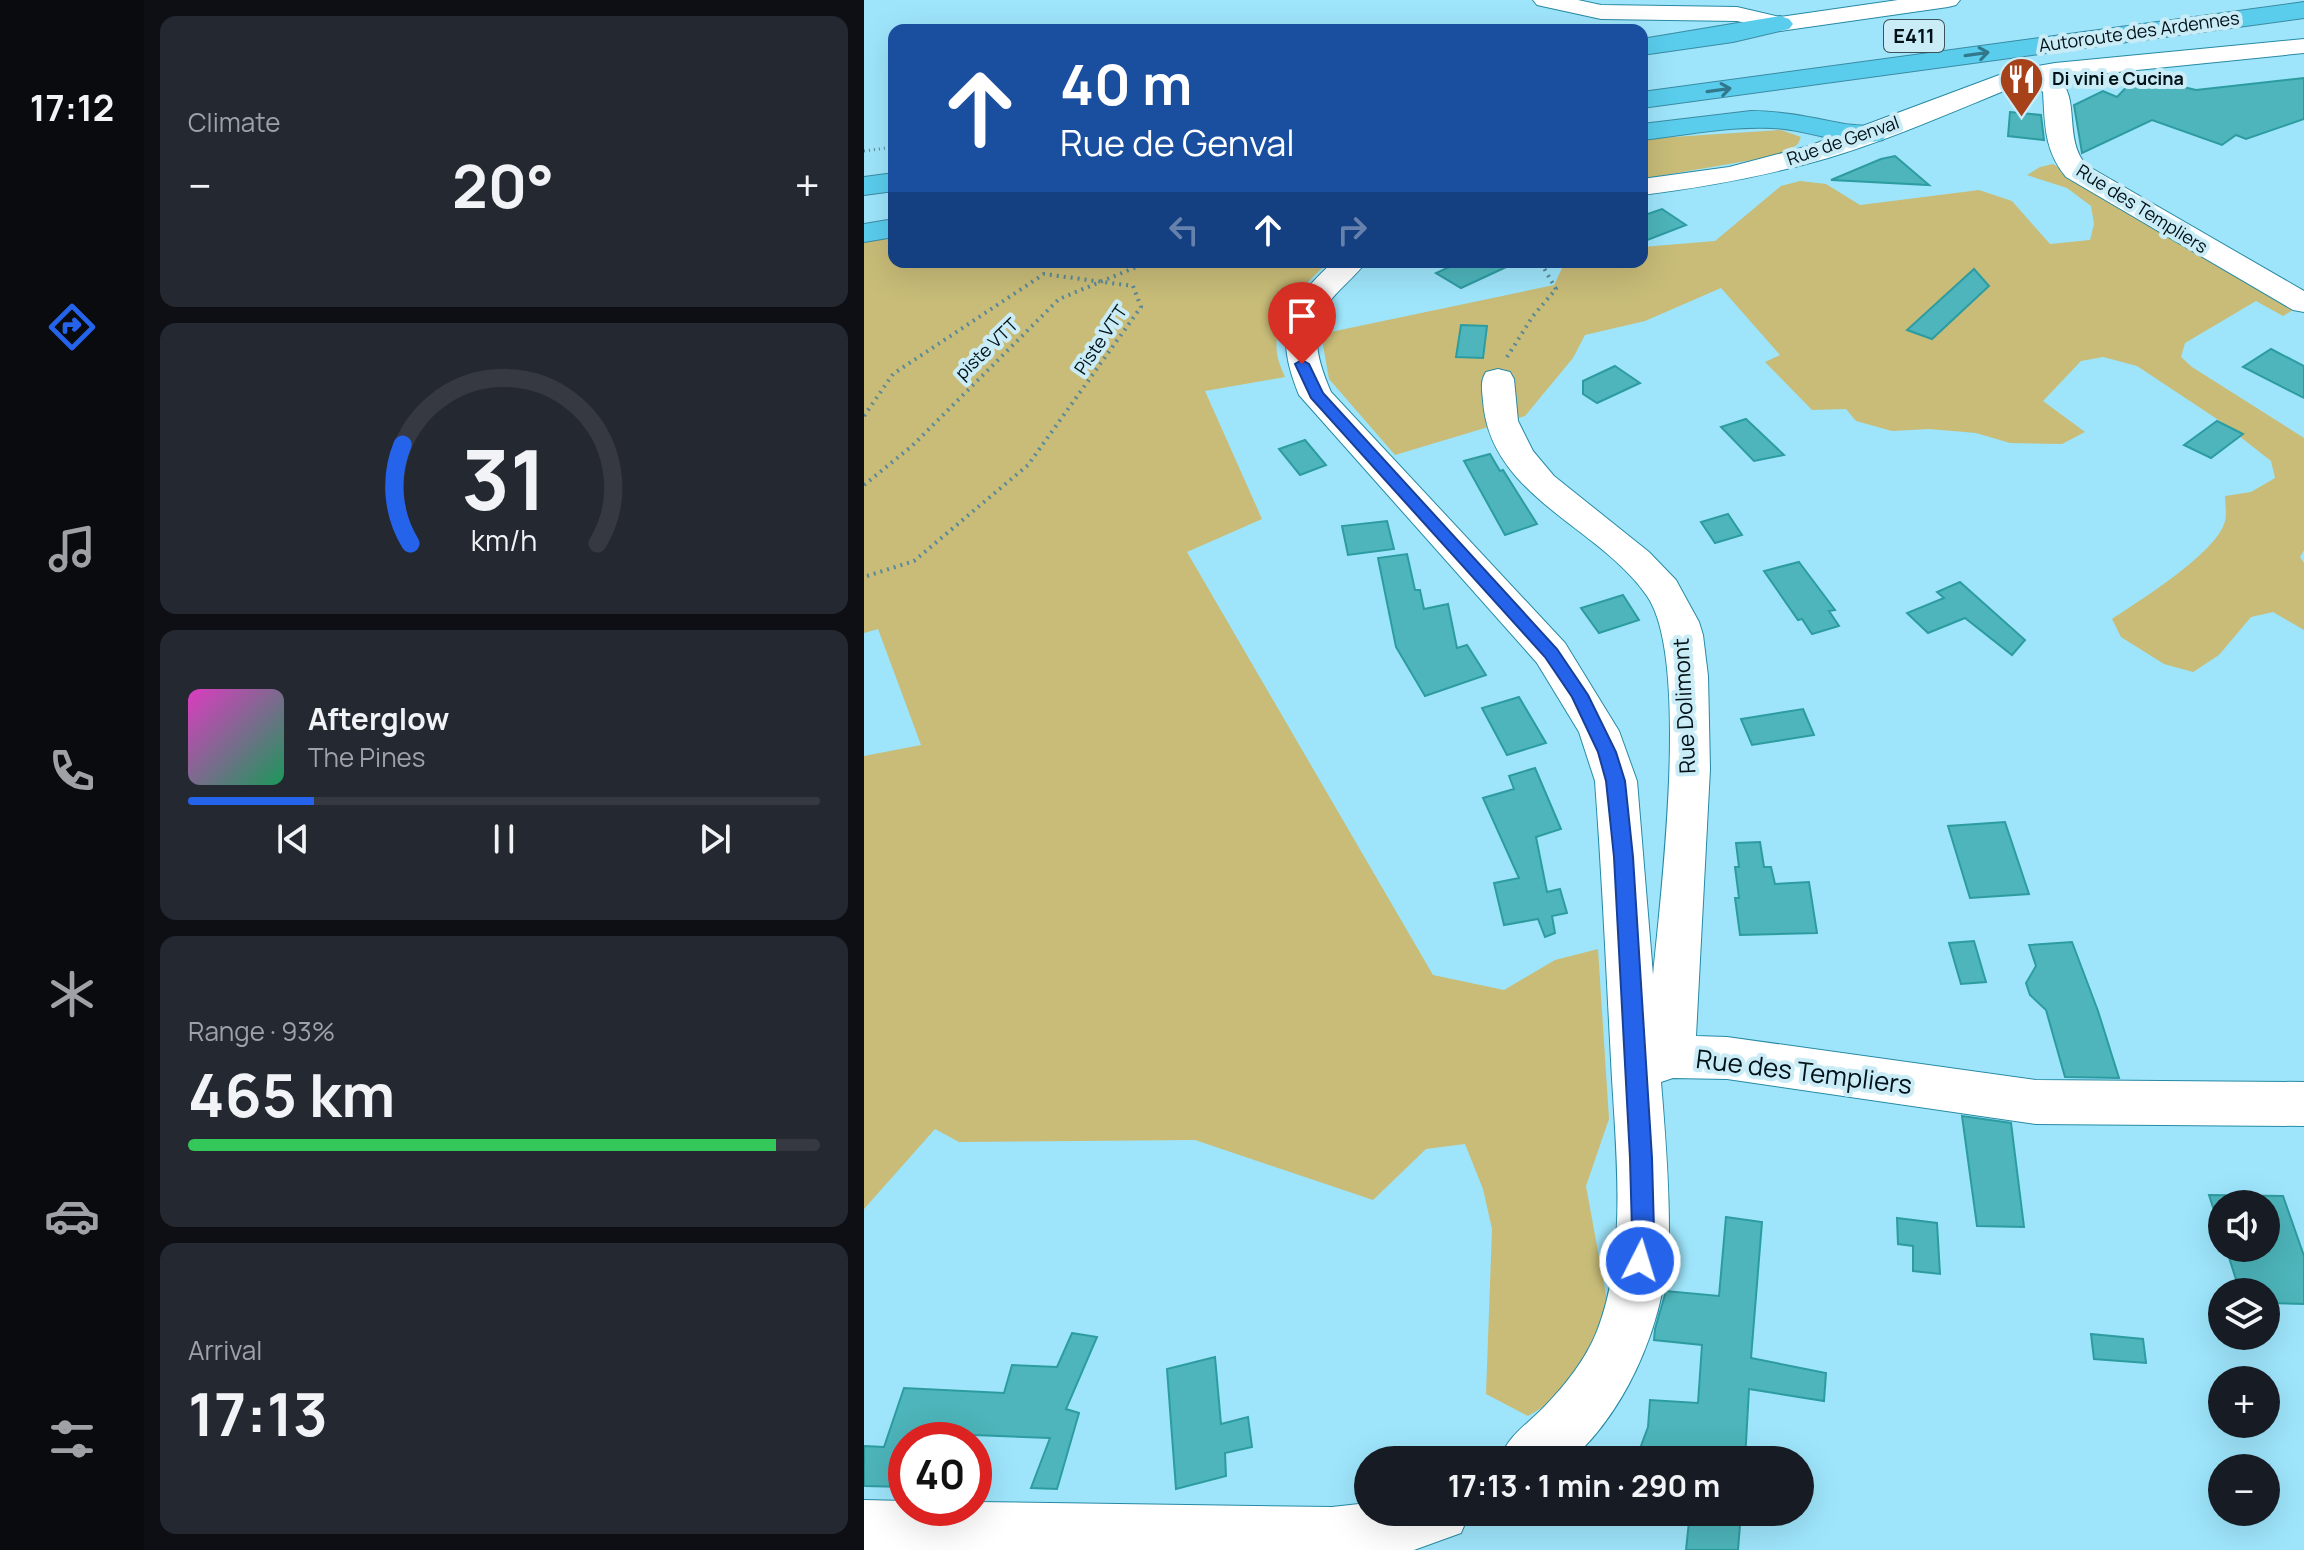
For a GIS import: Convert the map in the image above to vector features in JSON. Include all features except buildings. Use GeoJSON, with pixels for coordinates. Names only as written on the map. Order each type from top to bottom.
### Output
{"type":"FeatureCollection","features":[{"type":"Feature","properties":{"kind":"highway","name":"Autoroute des Ardennes"},"geometry":{"type":"LineString","coordinates":[[1648,99],[2304,10]]}},
{"type":"Feature","properties":{"kind":"highway"},"geometry":{"type":"LineString","coordinates":[[1648,46],[1733,34],[1768,14]]}},
{"type":"Feature","properties":{"kind":"highway"},"geometry":{"type":"LineString","coordinates":[[1648,131],[1768,120],[1836,132],[1873,134]]}},
{"type":"Feature","properties":{"kind":"highway"},"geometry":{"type":"LineString","coordinates":[[1808,126],[1820,143],[1819,152]]}},
{"type":"Feature","properties":{"kind":"highway"},"geometry":{"type":"LineString","coordinates":[[864,186],[888,183]]}},
{"type":"Feature","properties":{"kind":"highway"},"geometry":{"type":"LineString","coordinates":[[864,217],[888,213]]}},
{"type":"Feature","properties":{"kind":"highway"},"geometry":{"type":"LineString","coordinates":[[864,233],[888,229]]}},
{"type":"Feature","properties":{"kind":"street"},"geometry":{"type":"LineString","coordinates":[[1545,0],[1601,12],[1768,14],[1948,0]]}},
{"type":"Feature","properties":{"kind":"street"},"geometry":{"type":"LineString","coordinates":[[1576,24],[1601,12]]}},
{"type":"Feature","properties":{"kind":"street","name":"Rue de Genval"},"geometry":{"type":"LineString","coordinates":[[1648,186],[1729,175],[1819,152],[1873,134],[1987,85],[2037,74],[2304,46]]}},
{"type":"Feature","properties":{"kind":"street","name":"Rue des Templiers"},"geometry":{"type":"LineString","coordinates":[[2037,74],[2056,90],[2060,112],[2058,144],[2066,161],[2076,171],[2304,303]]}},
{"type":"Feature","properties":{"kind":"street"},"geometry":{"type":"LineString","coordinates":[[1345,268],[1322,289],[1309,309],[1300,334],[1298,349],[1316,395],[1551,653],[1580,695],[1599,731],[1616,781],[1655,1062],[1643,1231],[1634,1296],[1624,1334],[1589,1399],[1544,1446]]}},
{"type":"Feature","properties":{"kind":"street","name":"Rue Dolimont"},"geometry":{"type":"LineString","coordinates":[[1498,379],[1498,414],[1502,428],[1520,459],[1587,525],[1624,551],[1664,595],[1679,621],[1686,670],[1689,751],[1655,1062]]}},
{"type":"Feature","properties":{"kind":"street","name":"Rue des Templiers"},"geometry":{"type":"LineString","coordinates":[[1655,1062],[1770,1063],[2036,1102],[2304,1104]]}},
{"type":"Feature","properties":{"kind":"street"},"geometry":{"type":"LineString","coordinates":[[864,1530],[1336,1543],[1396,1526]]}},
{"type":"Feature","properties":{"kind":"path"},"geometry":{"type":"LineString","coordinates":[[864,151],[888,148]]}},
{"type":"Feature","properties":{"kind":"path","name":"piste VTT"},"geometry":{"type":"LineString","coordinates":[[864,485],[912,446],[1059,299],[1134,268]]}},
{"type":"Feature","properties":{"kind":"path"},"geometry":{"type":"LineString","coordinates":[[1498,379],[1510,350],[1556,289],[1544,268]]}},
{"type":"Feature","properties":{"kind":"path","name":"Piste VTT"},"geometry":{"type":"LineString","coordinates":[[864,416],[893,374],[1044,274],[1133,286],[1141,307],[1028,465],[914,561],[864,577]]}},
{"type":"Feature","properties":{"kind":"shaded area"},"geometry":{"type":"Polygon","coordinates":[[[1781,130],[1801,137],[1798,144],[1782,155],[1648,178],[1648,139],[1781,130]]]}},
{"type":"Feature","properties":{"kind":"shaded area"},"geometry":{"type":"Polygon","coordinates":[[[2053,164],[2298,307],[2283,316],[2256,301],[2185,343],[2181,357],[2304,438],[2304,550],[2300,557],[2304,563],[2304,630],[2273,612],[2251,617],[2219,655],[2193,672],[2164,664],[2121,637],[2112,619],[2158,589],[2208,547],[2225,521],[2225,496],[2251,492],[2275,478],[2271,461],[2220,421],[2137,366],[2103,357],[2081,361],[2043,401],[2085,432],[2062,444],[2010,443],[1976,433],[1929,429],[1892,431],[1856,421],[1846,409],[1812,410],[1765,362],[1780,355],[1721,288],[1645,321],[1585,335],[1573,358],[1525,416],[1395,455],[1329,379],[1321,334],[1554,285],[1562,268],[1648,268],[1648,247],[1715,241],[1781,186],[1800,181],[1826,184],[1860,205],[1979,190],[2012,201],[2050,244],[2090,240],[2094,224],[2091,206],[2067,188],[2027,175],[2053,164]]]}},
{"type":"Feature","properties":{"kind":"shaded area"},"geometry":{"type":"Polygon","coordinates":[[[888,238],[888,268],[1323,268],[1292,302],[1280,327],[1277,353],[1285,377],[1205,391],[1262,519],[1187,552],[1433,975],[1504,990],[1555,960],[1598,949],[1609,1119],[1586,1186],[1608,1306],[1576,1387],[1528,1416],[1486,1394],[1492,1229],[1483,1189],[1465,1144],[1426,1149],[1373,1200],[1195,1140],[959,1142],[935,1129],[864,1209],[864,756],[921,745],[878,629],[864,633],[864,242],[888,238]]]}},
{"type":"Feature","properties":{"kind":"place","name":"Di vini e Cucina"},"geometry":{"type":"Point","coordinates":[2021,118]}},
{"type":"Feature","properties":{"kind":"route"},"geometry":{"type":"LineString","coordinates":[[1302,364],[1316,395],[1551,653],[1580,695],[1607,752],[1616,781],[1623,857],[1641,1158],[1643,1231],[1640,1261]]}}]}
